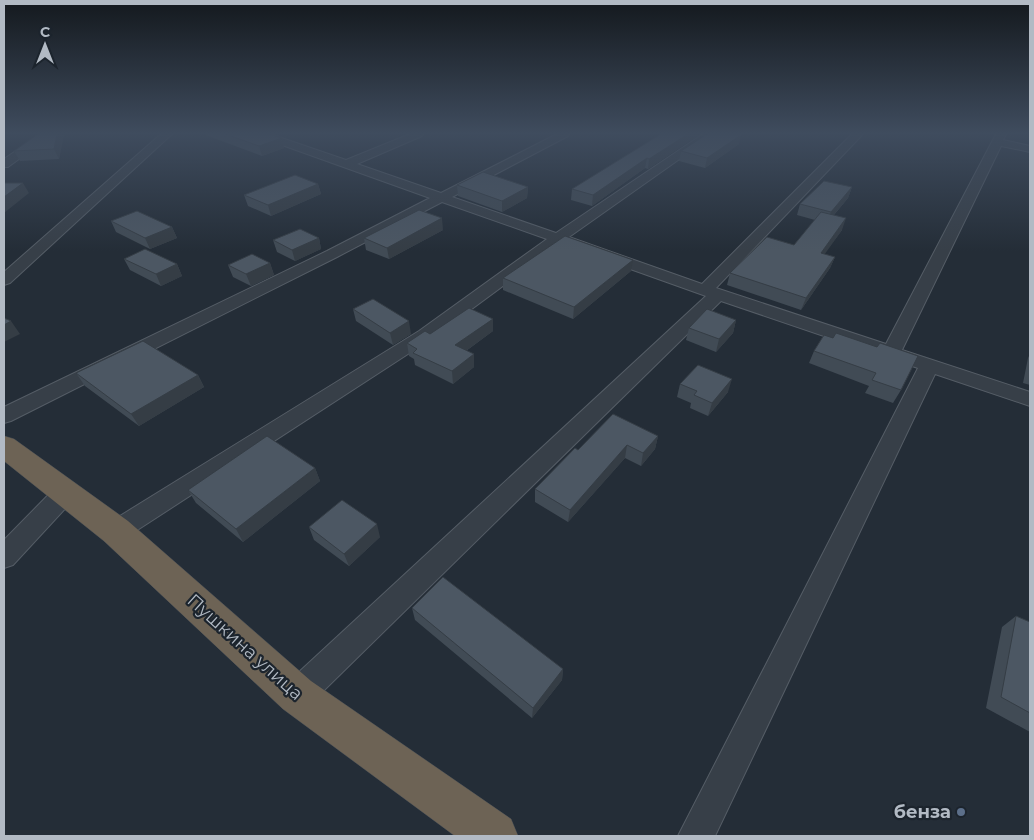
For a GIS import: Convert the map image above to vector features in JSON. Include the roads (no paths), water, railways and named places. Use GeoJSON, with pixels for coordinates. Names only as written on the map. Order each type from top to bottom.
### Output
{"type":"FeatureCollection","features":[{"type":"Feature","properties":{"kind":"highway","name":"Пушкина улица"},"geometry":{"type":"LineString","coordinates":[[4,446],[116,531],[297,695],[494,836]]}},
{"type":"Feature","properties":{"kind":"street"},"geometry":{"type":"LineString","coordinates":[[4,280],[123,173]]}},
{"type":"Feature","properties":{"kind":"street"},"geometry":{"type":"LineString","coordinates":[[374,173],[560,237],[712,292],[1030,399]]}},
{"type":"Feature","properties":{"kind":"street"},"geometry":{"type":"LineString","coordinates":[[4,416],[490,173]]}},
{"type":"Feature","properties":{"kind":"street"},"geometry":{"type":"LineString","coordinates":[[116,531],[425,336],[560,237],[653,173]]}},
{"type":"Feature","properties":{"kind":"street"},"geometry":{"type":"LineString","coordinates":[[297,695],[712,292],[822,173]]}},
{"type":"Feature","properties":{"kind":"street"},"geometry":{"type":"LineString","coordinates":[[891,353],[981,173]]}},
{"type":"Feature","properties":{"kind":"street"},"geometry":{"type":"LineString","coordinates":[[696,836],[928,366]]}},
{"type":"Feature","properties":{"kind":"street"},"geometry":{"type":"LineString","coordinates":[[4,557],[66,492]]}},
{"type":"Feature","properties":{"kind":"place","name":"бенза"},"geometry":{"type":"Point","coordinates":[961,812]}}]}
